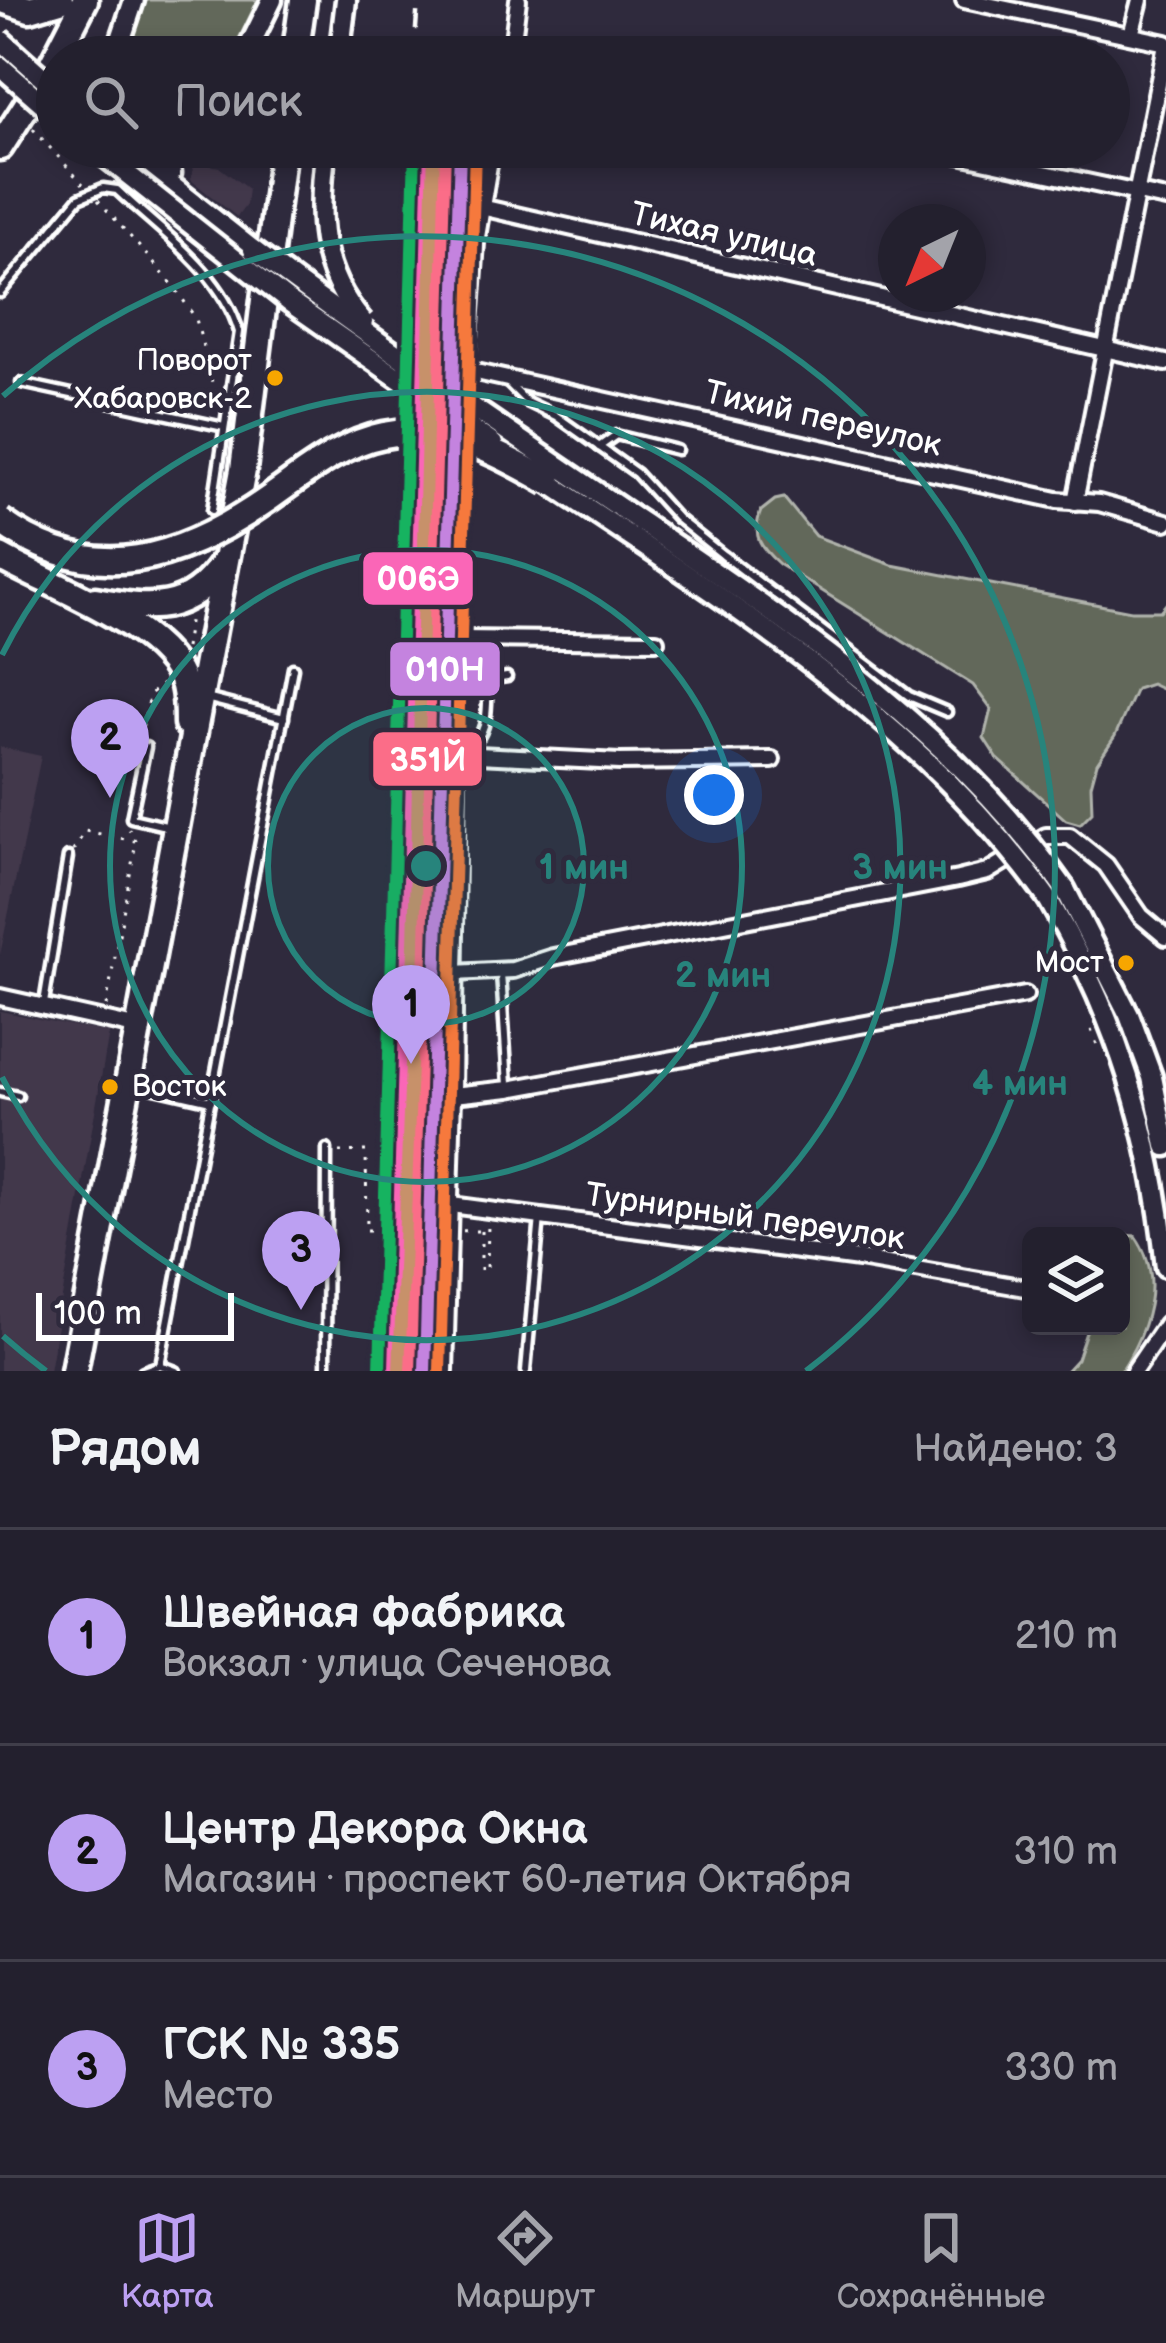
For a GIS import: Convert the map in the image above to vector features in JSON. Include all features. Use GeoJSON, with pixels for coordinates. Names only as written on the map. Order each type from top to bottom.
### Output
{"type":"FeatureCollection","features":[{"type":"Feature","properties":{"kind":"highway"},"geometry":{"type":"LineString","coordinates":[[3,0],[30,9],[60,0]]}},
{"type":"Feature","properties":{"kind":"highway"},"geometry":{"type":"LineString","coordinates":[[70,36],[86,0]]}},
{"type":"Feature","properties":{"kind":"highway"},"geometry":{"type":"LineString","coordinates":[[298,36],[304,0]]}},
{"type":"Feature","properties":{"kind":"highway"},"geometry":{"type":"LineString","coordinates":[[0,161],[36,102]]}},
{"type":"Feature","properties":{"kind":"highway"},"geometry":{"type":"LineString","coordinates":[[0,146],[24,121]]}},
{"type":"Feature","properties":{"kind":"highway"},"geometry":{"type":"LineString","coordinates":[[75,1371],[227,547],[236,428],[279,168]]}},
{"type":"Feature","properties":{"kind":"highway"},"geometry":{"type":"LineString","coordinates":[[0,521],[58,553],[132,561],[169,554],[235,523],[337,454],[385,435],[411,433],[470,442],[549,482]]}},
{"type":"Feature","properties":{"kind":"highway"},"geometry":{"type":"LineString","coordinates":[[75,596],[112,603],[179,603],[208,585],[227,547]]}},
{"type":"Feature","properties":{"kind":"highway"},"geometry":{"type":"LineString","coordinates":[[0,557],[148,639],[172,663],[183,684],[187,710],[186,774]]}},
{"type":"Feature","properties":{"kind":"main road"},"geometry":{"type":"LineString","coordinates":[[122,36],[134,0]]}},
{"type":"Feature","properties":{"kind":"main road"},"geometry":{"type":"LineString","coordinates":[[255,36],[272,0]]}},
{"type":"Feature","properties":{"kind":"main road"},"geometry":{"type":"LineString","coordinates":[[342,36],[346,0]]}},
{"type":"Feature","properties":{"kind":"main road"},"geometry":{"type":"LineString","coordinates":[[0,39],[36,58]]}},
{"type":"Feature","properties":{"kind":"main road"},"geometry":{"type":"LineString","coordinates":[[0,66],[36,98]]}},
{"type":"Feature","properties":{"kind":"main road"},"geometry":{"type":"LineString","coordinates":[[119,168],[288,301],[755,624],[890,728],[979,812],[1090,933],[1129,1015],[1152,1077],[1166,1267]]}},
{"type":"Feature","properties":{"kind":"main road"},"geometry":{"type":"LineString","coordinates":[[150,168],[421,372],[845,666],[981,785],[1056,894]]}},
{"type":"Feature","properties":{"kind":"main road"},"geometry":{"type":"LineString","coordinates":[[168,168],[253,250]]}},
{"type":"Feature","properties":{"kind":"main road"},"geometry":{"type":"LineString","coordinates":[[324,168],[320,226],[335,285],[365,325],[421,372]]}},
{"type":"Feature","properties":{"kind":"street"},"geometry":{"type":"LineString","coordinates":[[514,36],[518,0]]}},
{"type":"Feature","properties":{"kind":"street"},"geometry":{"type":"LineString","coordinates":[[964,0],[1166,43],[1076,502]]}},
{"type":"Feature","properties":{"kind":"street"},"geometry":{"type":"LineString","coordinates":[[1131,35],[1140,0]]}},
{"type":"Feature","properties":{"kind":"street"},"geometry":{"type":"LineString","coordinates":[[446,1371],[459,747],[458,476],[488,168]]}},
{"type":"Feature","properties":{"kind":"street"},"geometry":{"type":"LineString","coordinates":[[1022,168],[1166,200]]}},
{"type":"Feature","properties":{"kind":"street","name":"Тихая улица"},"geometry":{"type":"LineString","coordinates":[[481,207],[1166,363]]}},
{"type":"Feature","properties":{"kind":"street","name":"Тихий переулок"},"geometry":{"type":"LineString","coordinates":[[467,370],[1076,502],[1100,503],[1166,522]]}},
{"type":"Feature","properties":{"kind":"street"},"geometry":{"type":"LineString","coordinates":[[460,639],[656,641]]}},
{"type":"Feature","properties":{"kind":"street"},"geometry":{"type":"LineString","coordinates":[[459,747],[620,761],[772,760]]}},
{"type":"Feature","properties":{"kind":"street"},"geometry":{"type":"LineString","coordinates":[[454,973],[501,972],[553,957],[975,875],[1057,834],[1070,836],[1100,859],[1141,916],[1166,937]]}},
{"type":"Feature","properties":{"kind":"street"},"geometry":{"type":"LineString","coordinates":[[454,1095],[1025,995]]}},
{"type":"Feature","properties":{"kind":"street"},"geometry":{"type":"LineString","coordinates":[[0,997],[139,1028]]}},
{"type":"Feature","properties":{"kind":"street","name":"Турнирный переулок"},"geometry":{"type":"LineString","coordinates":[[451,1205],[859,1259],[1022,1287]]}},
{"type":"Feature","properties":{"kind":"street"},"geometry":{"type":"LineString","coordinates":[[1134,1371],[1166,1324]]}},
{"type":"Feature","properties":{"kind":"lane"},"geometry":{"type":"LineString","coordinates":[[0,293],[70,208],[103,188],[117,190],[182,251],[250,329],[227,406],[236,428],[212,510]]}},
{"type":"Feature","properties":{"kind":"lane"},"geometry":{"type":"LineString","coordinates":[[509,380],[515,393],[636,473],[677,518],[780,600],[909,696],[947,712]]}},
{"type":"Feature","properties":{"kind":"lane"},"geometry":{"type":"LineString","coordinates":[[21,383],[236,428]]}},
{"type":"Feature","properties":{"kind":"lane"},"geometry":{"type":"LineString","coordinates":[[227,406],[236,428]]}},
{"type":"Feature","properties":{"kind":"lane"},"geometry":{"type":"LineString","coordinates":[[599,447],[616,435],[677,450]]}},
{"type":"Feature","properties":{"kind":"lane"},"geometry":{"type":"LineString","coordinates":[[160,1365],[293,668]]}},
{"type":"Feature","properties":{"kind":"lane"},"geometry":{"type":"LineString","coordinates":[[459,747],[476,741],[485,726],[488,680],[507,677]]}},
{"type":"Feature","properties":{"kind":"lane"},"geometry":{"type":"LineString","coordinates":[[200,697],[284,718]]}},
{"type":"Feature","properties":{"kind":"lane"},"geometry":{"type":"LineString","coordinates":[[146,747],[131,818],[174,827]]}},
{"type":"Feature","properties":{"kind":"lane"},"geometry":{"type":"LineString","coordinates":[[44,1006],[68,857]]}},
{"type":"Feature","properties":{"kind":"lane"},"geometry":{"type":"LineString","coordinates":[[501,972],[509,1089]]}},
{"type":"Feature","properties":{"kind":"lane"},"geometry":{"type":"LineString","coordinates":[[129,1082],[211,1101]]}},
{"type":"Feature","properties":{"kind":"lane"},"geometry":{"type":"LineString","coordinates":[[0,1092],[18,1096]]}},
{"type":"Feature","properties":{"kind":"lane"},"geometry":{"type":"LineString","coordinates":[[326,1371],[327,1150]]}},
{"type":"Feature","properties":{"kind":"lane"},"geometry":{"type":"LineString","coordinates":[[526,1371],[540,1214]]}},
{"type":"Feature","properties":{"kind":"lane"},"geometry":{"type":"LineString","coordinates":[[143,1371],[160,1365],[176,1371]]}},
{"type":"Feature","properties":{"kind":"path"},"geometry":{"type":"LineString","coordinates":[[24,121],[36,134]]}},
{"type":"Feature","properties":{"kind":"path"},"geometry":{"type":"LineString","coordinates":[[68,168],[173,285],[196,319],[214,396],[227,406]]}},
{"type":"Feature","properties":{"kind":"path"},"geometry":{"type":"LineString","coordinates":[[68,857],[85,831],[136,842]]}},
{"type":"Feature","properties":{"kind":"path"},"geometry":{"type":"LineString","coordinates":[[1091,1030],[1098,1047]]}},
{"type":"Feature","properties":{"kind":"path"},"geometry":{"type":"LineString","coordinates":[[327,1150],[369,1151],[367,1230],[481,1231],[481,1270],[487,1270],[488,1222]]}},
{"type":"Feature","properties":{"kind":"shaded area"},"geometry":{"type":"Polygon","coordinates":[[[193,168],[220,168],[248,189],[246,205],[237,217],[191,180],[193,168]]]}},
{"type":"Feature","properties":{"kind":"shaded area"},"geometry":{"type":"Polygon","coordinates":[[[0,747],[41,756],[0,955],[0,747]]]}},
{"type":"Feature","properties":{"kind":"shaded area"},"geometry":{"type":"Polygon","coordinates":[[[0,1011],[109,1033],[49,1371],[0,1371],[0,1011]]]}},
{"type":"Feature","properties":{"kind":"green space"},"geometry":{"type":"Polygon","coordinates":[[[144,0],[258,0],[240,36],[131,36],[144,0]]]}},
{"type":"Feature","properties":{"kind":"green space"},"geometry":{"type":"Polygon","coordinates":[[[784,498],[815,536],[892,565],[1131,611],[1160,611],[1166,604],[1166,691],[1151,684],[1136,689],[1097,763],[1091,785],[1092,812],[1080,824],[1066,820],[997,758],[984,738],[991,709],[973,685],[767,552],[758,535],[758,520],[761,511],[784,498]]]}},
{"type":"Feature","properties":{"kind":"green space"},"geometry":{"type":"Polygon","coordinates":[[[1130,1235],[1135,1236],[1150,1269],[1151,1287],[1139,1339],[1121,1371],[1066,1371],[1077,1359],[1085,1335],[1130,1335],[1130,1235]]]}},
{"type":"Feature","properties":{"kind":"railway"},"geometry":{"type":"LineString","coordinates":[[415,36],[418,0]]}},
{"type":"Feature","properties":{"kind":"railway"},"geometry":{"type":"LineString","coordinates":[[380,1371],[411,168]]}},
{"type":"Feature","properties":{"kind":"transit line"},"geometry":{"type":"LineString","coordinates":[[380,1370],[414,168]]}},
{"type":"Feature","properties":{"kind":"transit line","name":"006Э"},"geometry":{"type":"LineString","coordinates":[[395,1370],[429,168]]}},
{"type":"Feature","properties":{"kind":"transit line"},"geometry":{"type":"LineString","coordinates":[[399,1371],[433,168]]}},
{"type":"Feature","properties":{"kind":"transit line","name":"351Й"},"geometry":{"type":"LineString","coordinates":[[410,1371],[444,168]]}},
{"type":"Feature","properties":{"kind":"transit line","name":"010Н"},"geometry":{"type":"LineString","coordinates":[[425,1371],[459,168]]}},
{"type":"Feature","properties":{"kind":"transit line"},"geometry":{"type":"LineString","coordinates":[[440,1371],[474,168]]}},
{"type":"Feature","properties":{"kind":"place","name":"Поворот Хабаровск-2"},"geometry":{"type":"Point","coordinates":[275,378]}},
{"type":"Feature","properties":{"kind":"place","name":"Центр Декора Окна"},"geometry":{"type":"Point","coordinates":[110,798]}},
{"type":"Feature","properties":{"kind":"place","name":"Мост"},"geometry":{"type":"Point","coordinates":[1126,963]}},
{"type":"Feature","properties":{"kind":"place","name":"Швейная фабрика"},"geometry":{"type":"Point","coordinates":[411,1064]}},
{"type":"Feature","properties":{"kind":"place","name":"Восток"},"geometry":{"type":"Point","coordinates":[110,1087]}},
{"type":"Feature","properties":{"kind":"place","name":"ГСК № 335"},"geometry":{"type":"Point","coordinates":[301,1310]}}]}
